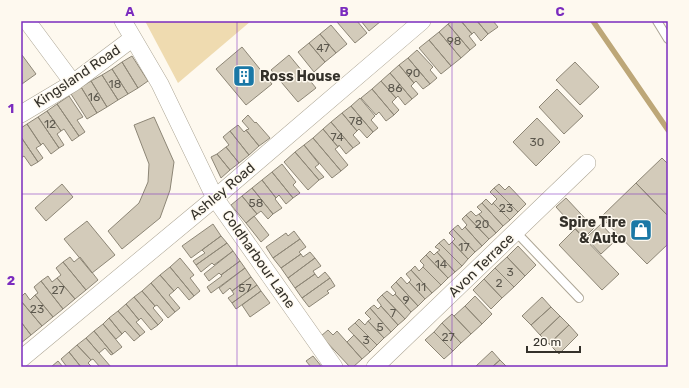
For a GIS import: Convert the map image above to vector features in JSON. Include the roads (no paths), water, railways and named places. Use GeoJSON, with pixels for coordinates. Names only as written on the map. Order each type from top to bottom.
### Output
{"type":"FeatureCollection","features":[{"type":"Feature","properties":{"kind":"street"},"geometry":{"type":"LineString","coordinates":[[27,21],[72,83]]}},
{"type":"Feature","properties":{"kind":"street","name":"Coldharbour Lane"},"geometry":{"type":"LineString","coordinates":[[123,21],[160,84],[215,198],[334,367]]}},
{"type":"Feature","properties":{"kind":"street","name":"Ashley Road"},"geometry":{"type":"LineString","coordinates":[[21,359],[215,198],[422,21]]}},
{"type":"Feature","properties":{"kind":"street","name":"Kingsland Road"},"geometry":{"type":"LineString","coordinates":[[21,114],[72,83],[133,38]]}},
{"type":"Feature","properties":{"kind":"street","name":"Avon Terrace"},"geometry":{"type":"LineString","coordinates":[[375,367],[587,163]]}},
{"type":"Feature","properties":{"kind":"lane"},"geometry":{"type":"LineString","coordinates":[[657,21],[666,30],[668,39]]}},
{"type":"Feature","properties":{"kind":"lane"},"geometry":{"type":"LineString","coordinates":[[516,232],[579,298]]}},
{"type":"Feature","properties":{"kind":"waterway"},"geometry":{"type":"LineString","coordinates":[[593,21],[668,130]]}},
{"type":"Feature","properties":{"kind":"place","name":"Ross House"},"geometry":{"type":"Point","coordinates":[244,76]}},
{"type":"Feature","properties":{"kind":"place","name":"Spire Tire & Auto"},"geometry":{"type":"Point","coordinates":[641,230]}}]}
